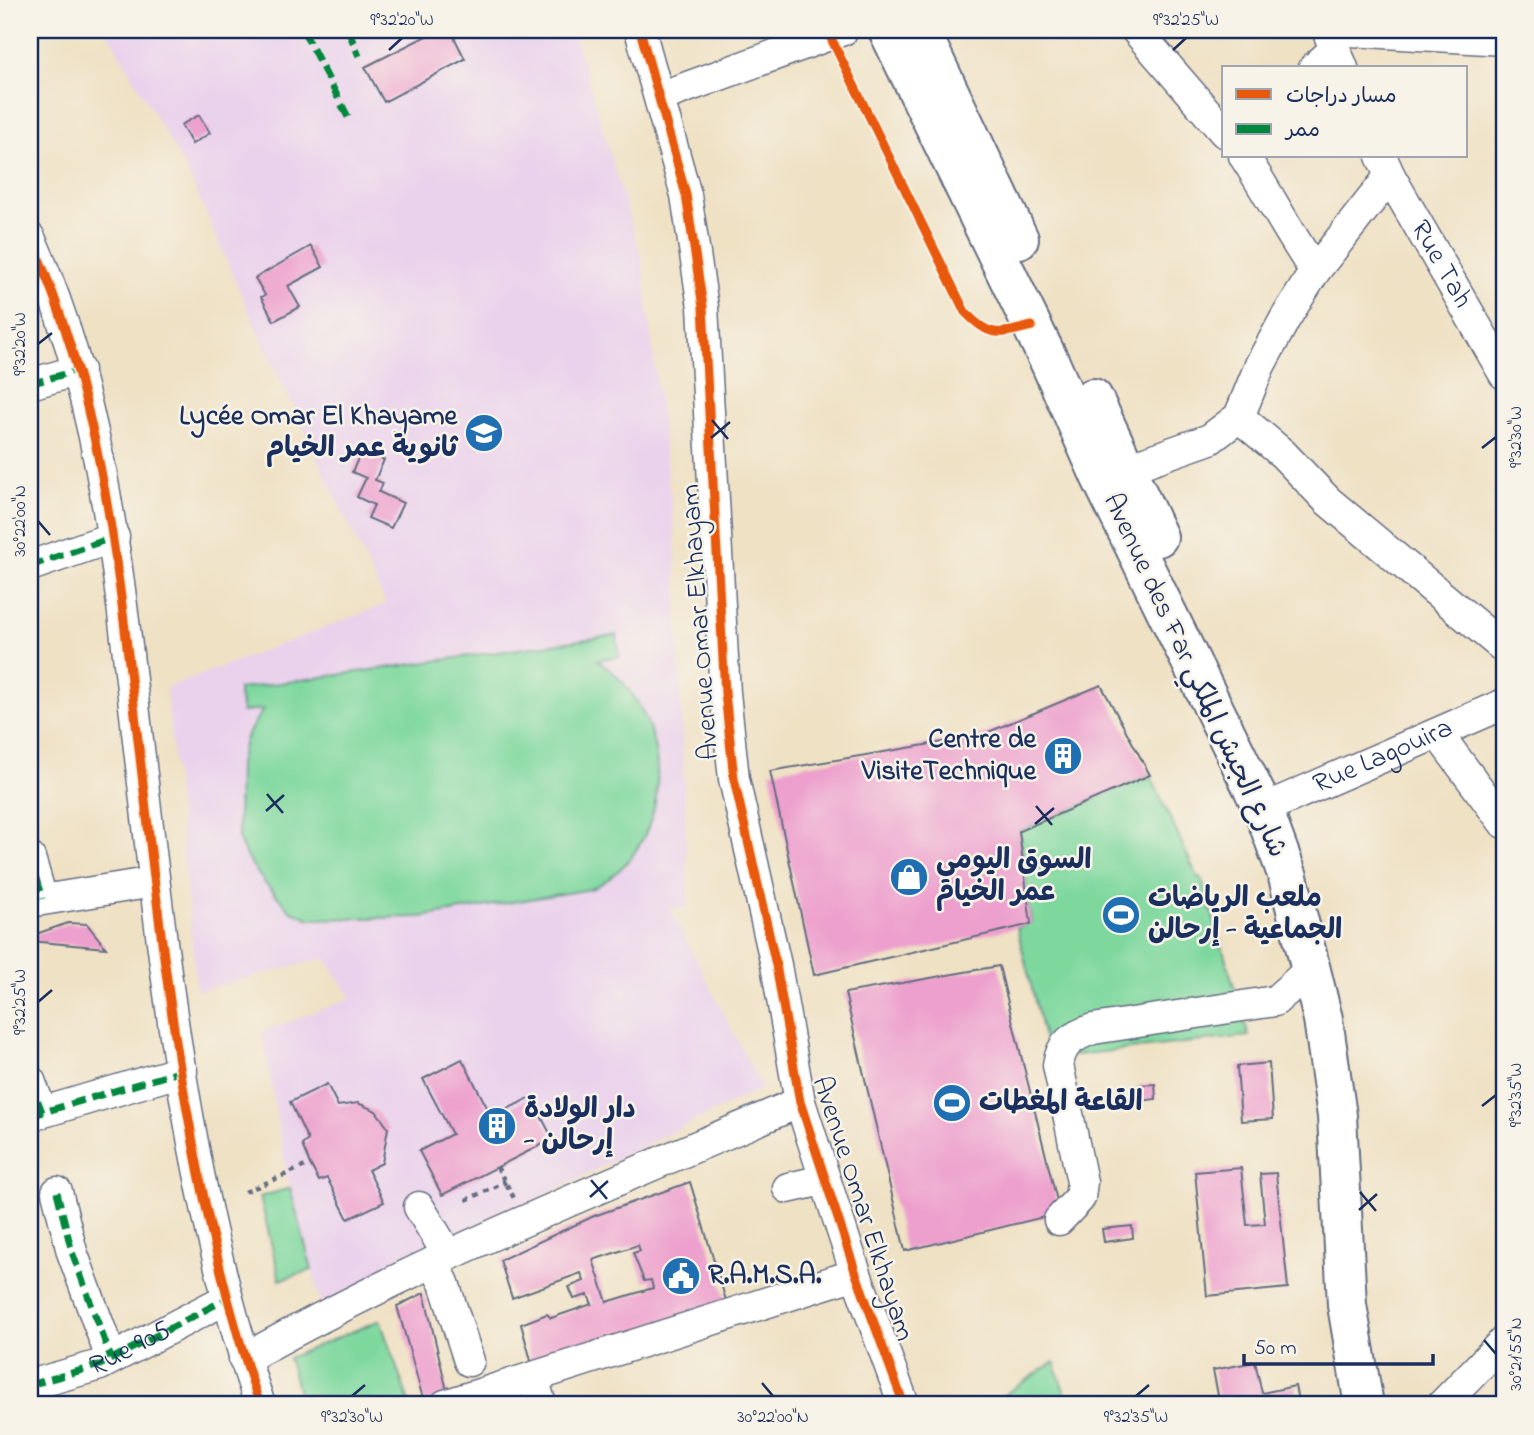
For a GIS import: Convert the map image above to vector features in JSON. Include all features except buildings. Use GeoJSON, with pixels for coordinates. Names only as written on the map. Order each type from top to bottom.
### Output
{"type":"FeatureCollection","features":[{"type":"Feature","properties":{"kind":"main road","name":"Avenue des Far شارع الجيش الملكي"},"geometry":{"type":"LineString","coordinates":[[888,30],[1046,355],[1113,472]]}},
{"type":"Feature","properties":{"kind":"main road","name":"Avenue des Far شارع الجيش الملكي"},"geometry":{"type":"LineString","coordinates":[[920,30],[1113,472],[1328,922],[1341,976],[1356,1103],[1368,1295],[1387,1405]]}},
{"type":"Feature","properties":{"kind":"main road","name":"Avenue des Far شارع الجيش الملكي"},"geometry":{"type":"LineString","coordinates":[[1272,805],[1323,1019],[1337,1116],[1348,1305],[1364,1405]]}},
{"type":"Feature","properties":{"kind":"street","name":"Avenue Omar Elkhayam"},"geometry":{"type":"LineString","coordinates":[[640,30],[686,195],[703,307],[725,692],[734,779],[776,965],[800,1102],[823,1180],[843,1228],[856,1274],[904,1405]]}},
{"type":"Feature","properties":{"kind":"street"},"geometry":{"type":"LineString","coordinates":[[660,97],[843,30]]}},
{"type":"Feature","properties":{"kind":"street"},"geometry":{"type":"LineString","coordinates":[[1136,30],[1222,130]]}},
{"type":"Feature","properties":{"kind":"street"},"geometry":{"type":"LineString","coordinates":[[1330,49],[1504,40]]}},
{"type":"Feature","properties":{"kind":"street"},"geometry":{"type":"LineString","coordinates":[[1245,158],[1267,191],[1287,230],[1315,271]]}},
{"type":"Feature","properties":{"kind":"street"},"geometry":{"type":"LineString","coordinates":[[1113,472],[1210,439],[1239,417],[1260,365],[1315,271],[1385,166]]}},
{"type":"Feature","properties":{"kind":"street","name":"Rue Tah"},"geometry":{"type":"LineString","coordinates":[[1385,166],[1504,374]]}},
{"type":"Feature","properties":{"kind":"street"},"geometry":{"type":"LineString","coordinates":[[30,238],[44,269],[79,370],[114,537],[154,881],[182,1071],[226,1298],[260,1405]]}},
{"type":"Feature","properties":{"kind":"street"},"geometry":{"type":"LineString","coordinates":[[30,384],[79,370]]}},
{"type":"Feature","properties":{"kind":"street"},"geometry":{"type":"LineString","coordinates":[[1239,417],[1283,454],[1328,501],[1504,648]]}},
{"type":"Feature","properties":{"kind":"street"},"geometry":{"type":"LineString","coordinates":[[30,566],[114,537]]}},
{"type":"Feature","properties":{"kind":"street","name":"Rue Lagouira"},"geometry":{"type":"LineString","coordinates":[[1272,805],[1504,704]]}},
{"type":"Feature","properties":{"kind":"street"},"geometry":{"type":"LineString","coordinates":[[1438,734],[1504,823]]}},
{"type":"Feature","properties":{"kind":"street"},"geometry":{"type":"LineString","coordinates":[[30,858],[36,901],[154,881]]}},
{"type":"Feature","properties":{"kind":"street"},"geometry":{"type":"LineString","coordinates":[[1275,1001],[1312,968]]}},
{"type":"Feature","properties":{"kind":"street"},"geometry":{"type":"LineString","coordinates":[[1059,1220],[1080,1198],[1082,1182],[1058,1065],[1060,1051],[1065,1043],[1077,1034],[1093,1030],[1275,1001],[1323,1019]]}},
{"type":"Feature","properties":{"kind":"street"},"geometry":{"type":"LineString","coordinates":[[30,1081],[36,1114],[182,1071]]}},
{"type":"Feature","properties":{"kind":"street"},"geometry":{"type":"LineString","coordinates":[[244,1359],[317,1318],[441,1259],[800,1102]]}},
{"type":"Feature","properties":{"kind":"street"},"geometry":{"type":"LineString","coordinates":[[788,1188],[823,1180]]}},
{"type":"Feature","properties":{"kind":"street"},"geometry":{"type":"LineString","coordinates":[[57,1192],[72,1252],[111,1358]]}},
{"type":"Feature","properties":{"kind":"street"},"geometry":{"type":"LineString","coordinates":[[419,1207],[441,1259],[444,1283],[469,1361]]}},
{"type":"Feature","properties":{"kind":"street"},"geometry":{"type":"LineString","coordinates":[[445,1405],[537,1391],[856,1274]]}},
{"type":"Feature","properties":{"kind":"street","name":"Rue 905"},"geometry":{"type":"LineString","coordinates":[[30,1385],[100,1365],[226,1298]]}},
{"type":"Feature","properties":{"kind":"street"},"geometry":{"type":"LineString","coordinates":[[1442,1405],[1504,1341]]}},
{"type":"Feature","properties":{"kind":"path"},"geometry":{"type":"LineString","coordinates":[[245,1192],[310,1164]]}},
{"type":"Feature","properties":{"kind":"path"},"geometry":{"type":"LineString","coordinates":[[497,1167],[517,1205]]}},
{"type":"Feature","properties":{"kind":"path"},"geometry":{"type":"LineString","coordinates":[[466,1200],[506,1182]]}},
{"type":"Feature","properties":{"kind":"shaded area","name":"Lycée Omar El Khayame ثانوية عمر الخيام"},"geometry":{"type":"Polygon","coordinates":[[[106,30],[573,30],[642,260],[675,535],[688,907],[670,909],[762,1088],[321,1304],[287,1176],[262,1032],[352,998],[325,958],[197,991],[166,688],[386,604],[258,332],[189,175],[106,30]]]}},
{"type":"Feature","properties":{"kind":"green space"},"geometry":{"type":"Polygon","coordinates":[[[617,635],[619,657],[597,660],[623,683],[642,712],[654,744],[657,778],[653,811],[641,842],[620,869],[591,889],[420,917],[311,919],[291,911],[264,882],[247,858],[238,838],[239,764],[246,737],[263,709],[242,712],[238,689],[617,635]]]}},
{"type":"Feature","properties":{"kind":"green space","name":"ملعب الرياضات الجماعية - إرحالن"},"geometry":{"type":"Polygon","coordinates":[[[1150,775],[1198,878],[1201,877],[1249,1036],[1049,1058],[1017,928],[1031,923],[1019,831],[1150,775]]]}},
{"type":"Feature","properties":{"kind":"green space"},"geometry":{"type":"Polygon","coordinates":[[[290,1188],[312,1270],[280,1280],[260,1197],[290,1188]]]}},
{"type":"Feature","properties":{"kind":"green space"},"geometry":{"type":"Polygon","coordinates":[[[380,1320],[410,1405],[303,1405],[288,1358],[380,1320]]]}},
{"type":"Feature","properties":{"kind":"green space"},"geometry":{"type":"Polygon","coordinates":[[[1054,1362],[1069,1405],[989,1405],[1054,1362]]]}},
{"type":"Feature","properties":{"kind":"marked path"},"geometry":{"type":"LineString","coordinates":[[303,30],[349,119]]}},
{"type":"Feature","properties":{"kind":"marked path"},"geometry":{"type":"LineString","coordinates":[[348,30],[359,56]]}},
{"type":"Feature","properties":{"kind":"marked path"},"geometry":{"type":"LineString","coordinates":[[30,384],[79,370]]}},
{"type":"Feature","properties":{"kind":"marked path"},"geometry":{"type":"LineString","coordinates":[[30,566],[114,537]]}},
{"type":"Feature","properties":{"kind":"marked path"},"geometry":{"type":"LineString","coordinates":[[30,858],[42,899]]}},
{"type":"Feature","properties":{"kind":"marked path"},"geometry":{"type":"LineString","coordinates":[[30,1116],[182,1071]]}},
{"type":"Feature","properties":{"kind":"marked path"},"geometry":{"type":"LineString","coordinates":[[30,1081],[42,1112]]}},
{"type":"Feature","properties":{"kind":"marked path"},"geometry":{"type":"LineString","coordinates":[[57,1192],[72,1252],[111,1358]]}},
{"type":"Feature","properties":{"kind":"marked path"},"geometry":{"type":"LineString","coordinates":[[30,1385],[100,1365],[226,1299]]}},
{"type":"Feature","properties":{"kind":"cycle path"},"geometry":{"type":"LineString","coordinates":[[640,30],[686,195],[703,307],[725,693],[734,779],[776,965],[800,1102],[856,1274],[904,1405]]}},
{"type":"Feature","properties":{"kind":"cycle path"},"geometry":{"type":"LineString","coordinates":[[827,30],[965,312],[982,327],[996,332],[1032,326]]}},
{"type":"Feature","properties":{"kind":"cycle path"},"geometry":{"type":"LineString","coordinates":[[30,238],[74,359],[104,484],[123,612],[181,1076],[214,1243],[260,1405]]}},
{"type":"Feature","properties":{"kind":"place","name":"Lycée Omar El Khayame ثانوية عمر الخيام"},"geometry":{"type":"Point","coordinates":[484,433]}},
{"type":"Feature","properties":{"kind":"place","name":"Centre de VisiteTechnique"},"geometry":{"type":"Point","coordinates":[1063,756]}},
{"type":"Feature","properties":{"kind":"place","name":"السوق اليومي عمر الخيام"},"geometry":{"type":"Point","coordinates":[909,877]}},
{"type":"Feature","properties":{"kind":"place","name":"ملعب الرياضات الجماعية - إرحالن"},"geometry":{"type":"Point","coordinates":[1121,915]}},
{"type":"Feature","properties":{"kind":"place","name":"القاعة المغطات"},"geometry":{"type":"Point","coordinates":[952,1103]}},
{"type":"Feature","properties":{"kind":"place","name":"دار الولادة - إرحالن"},"geometry":{"type":"Point","coordinates":[497,1126]}},
{"type":"Feature","properties":{"kind":"place","name":"R.A.M.S.A."},"geometry":{"type":"Point","coordinates":[681,1276]}}]}
